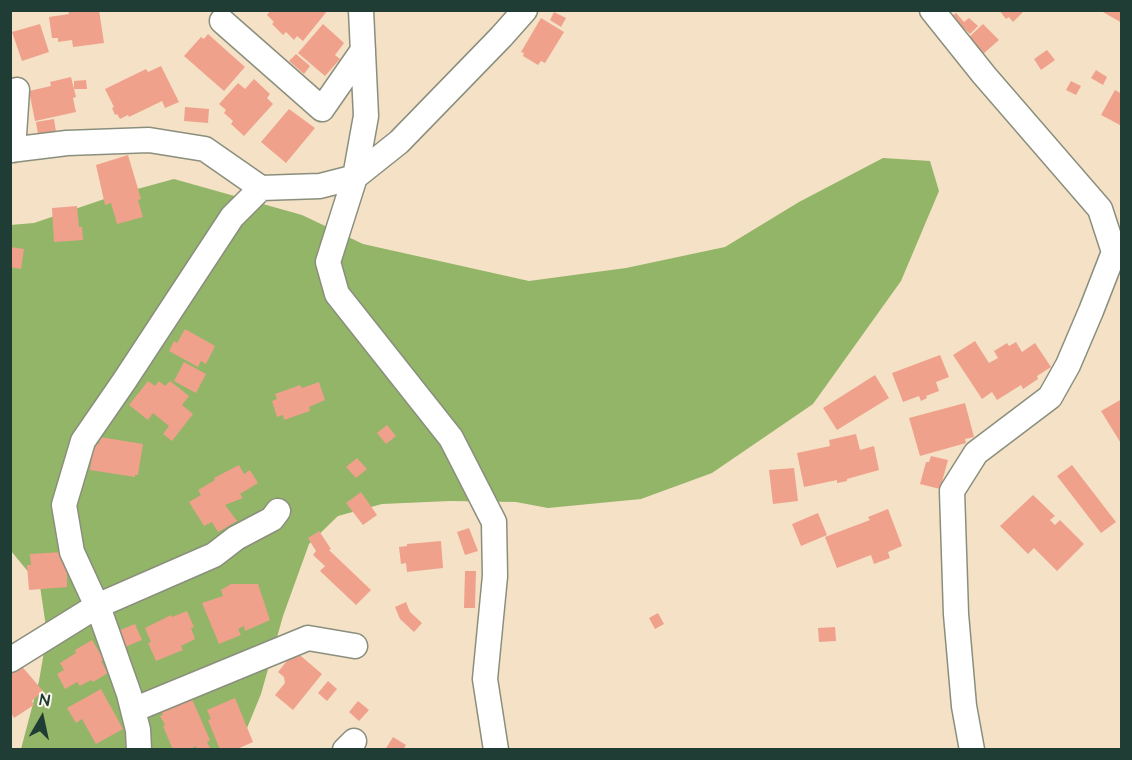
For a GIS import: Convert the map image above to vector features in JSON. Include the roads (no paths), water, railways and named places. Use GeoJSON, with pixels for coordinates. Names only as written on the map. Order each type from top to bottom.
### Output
{"type":"FeatureCollection","features":[{"type":"Feature","properties":{"kind":"street"},"geometry":{"type":"LineString","coordinates":[[361,10],[366,116],[355,177],[328,262],[337,294],[451,438],[494,522],[495,576],[485,680],[495,750]]}},
{"type":"Feature","properties":{"kind":"street"},"geometry":{"type":"LineString","coordinates":[[16,90],[12,150],[79,143],[149,140],[205,149],[261,188],[320,186],[355,177],[399,142],[525,10]]}},
{"type":"Feature","properties":{"kind":"street"},"geometry":{"type":"LineString","coordinates":[[932,10],[984,75],[1100,209],[1114,252],[1068,365],[1050,397],[976,453],[952,491],[956,614],[964,706],[972,750]]}},
{"type":"Feature","properties":{"kind":"street"},"geometry":{"type":"LineString","coordinates":[[222,21],[322,109],[363,50]]}},
{"type":"Feature","properties":{"kind":"street"},"geometry":{"type":"LineString","coordinates":[[139,750],[138,730],[133,710],[97,606],[72,552],[64,505],[83,441],[232,217],[261,188]]}},
{"type":"Feature","properties":{"kind":"street"},"geometry":{"type":"LineString","coordinates":[[10,660],[97,606],[214,555],[236,538],[272,519],[278,511]]}},
{"type":"Feature","properties":{"kind":"street"},"geometry":{"type":"LineString","coordinates":[[133,710],[308,638],[355,646]]}}]}
